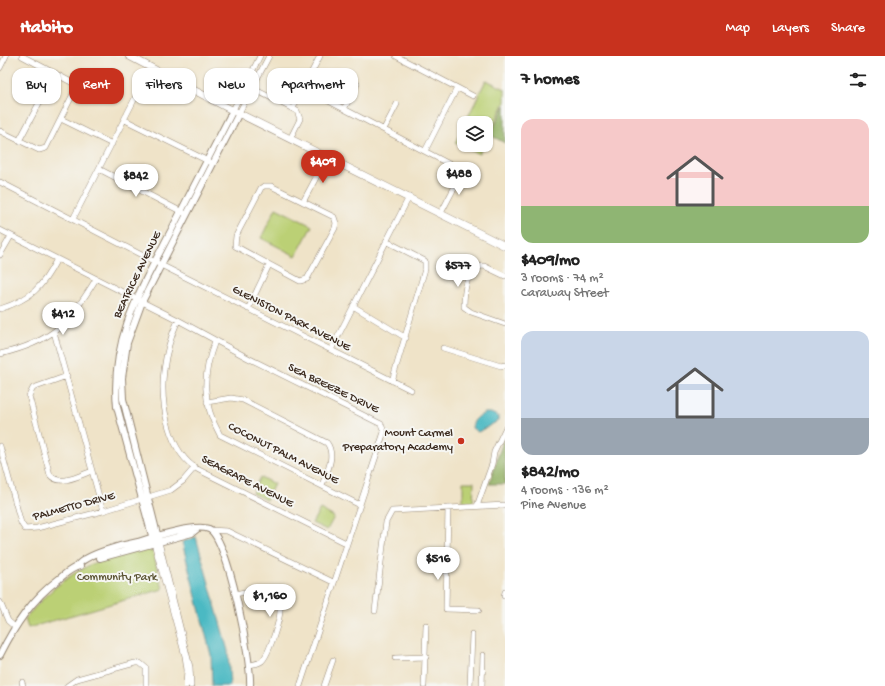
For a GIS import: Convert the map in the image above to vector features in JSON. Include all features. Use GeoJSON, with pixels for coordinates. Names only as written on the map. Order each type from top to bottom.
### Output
{"type":"FeatureCollection","features":[{"type":"Feature","properties":{"kind":"highway"},"geometry":{"type":"LineString","coordinates":[[129,56],[236,112],[505,246]]}},
{"type":"Feature","properties":{"kind":"main road","name":"BEATRICE AVENUE"},"geometry":{"type":"LineString","coordinates":[[156,540],[125,411],[122,378],[126,343],[139,301],[155,262],[207,161],[236,112]]}},
{"type":"Feature","properties":{"kind":"main road","name":"BEATRICE AVENUE"},"geometry":{"type":"LineString","coordinates":[[139,301],[162,265],[188,215],[214,164],[236,112]]}},
{"type":"Feature","properties":{"kind":"main road"},"geometry":{"type":"LineString","coordinates":[[0,655],[15,627],[39,595],[76,567],[79,563],[106,551],[156,540],[191,528],[210,530],[216,535],[220,544],[235,594],[250,665],[250,686]]}},
{"type":"Feature","properties":{"kind":"street"},"geometry":{"type":"LineString","coordinates":[[0,68],[6,56]]}},
{"type":"Feature","properties":{"kind":"street"},"geometry":{"type":"LineString","coordinates":[[22,56],[45,68]]}},
{"type":"Feature","properties":{"kind":"street"},"geometry":{"type":"LineString","coordinates":[[314,68],[320,56]]}},
{"type":"Feature","properties":{"kind":"street"},"geometry":{"type":"LineString","coordinates":[[396,56],[473,96]]}},
{"type":"Feature","properties":{"kind":"street"},"geometry":{"type":"LineString","coordinates":[[258,57],[267,59]]}},
{"type":"Feature","properties":{"kind":"street","name":"BEATRICE AVENUE"},"geometry":{"type":"LineString","coordinates":[[253,68],[258,57]]}},
{"type":"Feature","properties":{"kind":"street","name":"BEATRICE AVENUE"},"geometry":{"type":"LineString","coordinates":[[259,74],[267,59]]}},
{"type":"Feature","properties":{"kind":"street"},"geometry":{"type":"LineString","coordinates":[[73,219],[151,67]]}},
{"type":"Feature","properties":{"kind":"street"},"geometry":{"type":"LineString","coordinates":[[425,151],[457,88]]}},
{"type":"Feature","properties":{"kind":"street"},"geometry":{"type":"LineString","coordinates":[[259,91],[293,108],[298,113],[300,119],[290,139]]}},
{"type":"Feature","properties":{"kind":"street"},"geometry":{"type":"LineString","coordinates":[[0,131],[39,150],[43,150],[46,148],[69,101]]}},
{"type":"Feature","properties":{"kind":"street"},"geometry":{"type":"LineString","coordinates":[[19,141],[38,104]]}},
{"type":"Feature","properties":{"kind":"street","name":"BEATRICE AVENUE"},"geometry":{"type":"LineString","coordinates":[[236,112],[239,104]]}},
{"type":"Feature","properties":{"kind":"street","name":"BEATRICE AVENUE"},"geometry":{"type":"LineString","coordinates":[[236,112],[241,104]]}},
{"type":"Feature","properties":{"kind":"street"},"geometry":{"type":"LineString","coordinates":[[293,108],[295,104]]}},
{"type":"Feature","properties":{"kind":"street"},"geometry":{"type":"LineString","coordinates":[[334,104],[472,176]]}},
{"type":"Feature","properties":{"kind":"street"},"geometry":{"type":"LineString","coordinates":[[344,109],[346,104]]}},
{"type":"Feature","properties":{"kind":"street"},"geometry":{"type":"LineString","coordinates":[[384,130],[397,104]]}},
{"type":"Feature","properties":{"kind":"street"},"geometry":{"type":"LineString","coordinates":[[61,119],[112,144]]}},
{"type":"Feature","properties":{"kind":"street"},"geometry":{"type":"LineString","coordinates":[[125,120],[214,164]]}},
{"type":"Feature","properties":{"kind":"street"},"geometry":{"type":"LineString","coordinates":[[303,202],[327,157]]}},
{"type":"Feature","properties":{"kind":"street"},"geometry":{"type":"LineString","coordinates":[[99,169],[188,215]]}},
{"type":"Feature","properties":{"kind":"street"},"geometry":{"type":"LineString","coordinates":[[441,213],[462,171]]}},
{"type":"Feature","properties":{"kind":"street"},"geometry":{"type":"LineString","coordinates":[[0,182],[155,262]]}},
{"type":"Feature","properties":{"kind":"street"},"geometry":{"type":"LineString","coordinates":[[271,186],[334,218],[336,223],[310,276],[307,279],[300,281],[269,265],[238,249],[234,244],[236,236],[261,188],[271,186]]}},
{"type":"Feature","properties":{"kind":"street"},"geometry":{"type":"LineString","coordinates":[[331,350],[352,306],[409,197]]}},
{"type":"Feature","properties":{"kind":"street","name":"SEA BREEZE DRIVE"},"geometry":{"type":"LineString","coordinates":[[0,230],[381,424],[384,432],[333,582],[300,686]]}},
{"type":"Feature","properties":{"kind":"street"},"geometry":{"type":"LineString","coordinates":[[0,255],[11,236]]}},
{"type":"Feature","properties":{"kind":"street"},"geometry":{"type":"LineString","coordinates":[[386,241],[425,260],[425,269],[406,338],[392,381]]}},
{"type":"Feature","properties":{"kind":"street"},"geometry":{"type":"LineString","coordinates":[[0,309],[19,302],[38,290],[57,259]]}},
{"type":"Feature","properties":{"kind":"street","name":"GLENISTON PARK AVENUE"},"geometry":{"type":"LineString","coordinates":[[155,262],[411,390]]}},
{"type":"Feature","properties":{"kind":"street"},"geometry":{"type":"LineString","coordinates":[[248,309],[269,265]]}},
{"type":"Feature","properties":{"kind":"street"},"geometry":{"type":"LineString","coordinates":[[505,276],[484,266],[474,266],[469,272],[464,301],[464,307],[471,312],[505,324]]}},
{"type":"Feature","properties":{"kind":"street"},"geometry":{"type":"LineString","coordinates":[[0,354],[34,343],[65,324],[80,306],[96,279]]}},
{"type":"Feature","properties":{"kind":"street"},"geometry":{"type":"LineString","coordinates":[[352,306],[406,338]]}},
{"type":"Feature","properties":{"kind":"street","name":"SEAGRAPE AVENUE"},"geometry":{"type":"LineString","coordinates":[[178,320],[166,358],[163,396],[168,420],[176,444],[182,456],[194,467],[346,543]]}},
{"type":"Feature","properties":{"kind":"street"},"geometry":{"type":"LineString","coordinates":[[54,332],[103,511]]}},
{"type":"Feature","properties":{"kind":"street","name":"COCONUT PALM AVENUE"},"geometry":{"type":"LineString","coordinates":[[216,341],[208,361],[206,376],[207,402],[210,418],[220,435],[360,504]]}},
{"type":"Feature","properties":{"kind":"street"},"geometry":{"type":"LineString","coordinates":[[443,348],[501,366],[505,365]]}},
{"type":"Feature","properties":{"kind":"street"},"geometry":{"type":"LineString","coordinates":[[66,376],[33,388],[30,396],[50,475],[54,480],[61,481],[92,472]]}},
{"type":"Feature","properties":{"kind":"street"},"geometry":{"type":"LineString","coordinates":[[207,402],[231,398],[243,400],[327,443],[331,454],[328,469],[322,485]]}},
{"type":"Feature","properties":{"kind":"street"},"geometry":{"type":"LineString","coordinates":[[477,506],[492,464],[494,452],[505,429]]}},
{"type":"Feature","properties":{"kind":"street","name":"PALMETTO DRIVE"},"geometry":{"type":"LineString","coordinates":[[0,446],[21,523],[25,529],[37,528],[103,511],[174,488],[184,481],[194,467]]}},
{"type":"Feature","properties":{"kind":"street"},"geometry":{"type":"LineString","coordinates":[[375,611],[388,516],[392,511],[505,505]]}},
{"type":"Feature","properties":{"kind":"street"},"geometry":{"type":"LineString","coordinates":[[448,508],[446,609],[479,610]]}},
{"type":"Feature","properties":{"kind":"street"},"geometry":{"type":"LineString","coordinates":[[210,530],[227,531],[333,582]]}},
{"type":"Feature","properties":{"kind":"street"},"geometry":{"type":"LineString","coordinates":[[156,540],[185,656],[187,670],[186,686]]}},
{"type":"Feature","properties":{"kind":"street"},"geometry":{"type":"LineString","coordinates":[[156,540],[190,667],[191,686]]}},
{"type":"Feature","properties":{"kind":"street"},"geometry":{"type":"LineString","coordinates":[[235,594],[249,592],[263,594],[277,602],[280,608],[280,617],[266,656],[258,663],[250,665]]}},
{"type":"Feature","properties":{"kind":"street"},"geometry":{"type":"LineString","coordinates":[[0,602],[8,621],[15,627]]}},
{"type":"Feature","properties":{"kind":"street"},"geometry":{"type":"LineString","coordinates":[[424,686],[426,625]]}},
{"type":"Feature","properties":{"kind":"street"},"geometry":{"type":"LineString","coordinates":[[470,686],[472,634]]}},
{"type":"Feature","properties":{"kind":"street"},"geometry":{"type":"LineString","coordinates":[[482,686],[483,655]]}},
{"type":"Feature","properties":{"kind":"street"},"geometry":{"type":"LineString","coordinates":[[394,658],[426,657]]}},
{"type":"Feature","properties":{"kind":"street"},"geometry":{"type":"LineString","coordinates":[[324,686],[333,660]]}},
{"type":"Feature","properties":{"kind":"street"},"geometry":{"type":"LineString","coordinates":[[68,686],[76,679],[135,663],[140,663],[146,668],[146,686]]}},
{"type":"Feature","properties":{"kind":"green space"},"geometry":{"type":"Polygon","coordinates":[[[486,80],[505,89],[505,102],[493,126],[493,116],[468,116],[486,80]]]}},
{"type":"Feature","properties":{"kind":"green space"},"geometry":{"type":"Polygon","coordinates":[[[505,105],[505,143],[493,137],[493,129],[505,105]]]}},
{"type":"Feature","properties":{"kind":"green space"},"geometry":{"type":"Polygon","coordinates":[[[276,208],[312,226],[296,256],[261,238],[276,208]]]}},
{"type":"Feature","properties":{"kind":"green space"},"geometry":{"type":"Polygon","coordinates":[[[505,435],[505,484],[489,484],[505,435]]]}},
{"type":"Feature","properties":{"kind":"green space"},"geometry":{"type":"Polygon","coordinates":[[[260,477],[274,484],[266,500],[252,493],[260,477]]]}},
{"type":"Feature","properties":{"kind":"green space"},"geometry":{"type":"Polygon","coordinates":[[[463,482],[474,482],[473,502],[463,502],[463,482]]]}},
{"type":"Feature","properties":{"kind":"green space"},"geometry":{"type":"Polygon","coordinates":[[[320,509],[334,517],[327,530],[312,523],[320,509]]]}},
{"type":"Feature","properties":{"kind":"green space","name":"Community Park"},"geometry":{"type":"Polygon","coordinates":[[[152,549],[163,589],[28,628],[25,619],[35,607],[45,596],[80,570],[93,563],[122,553],[152,549]]]}},
{"type":"Feature","properties":{"kind":"water"},"geometry":{"type":"Polygon","coordinates":[[[485,413],[491,413],[499,417],[498,421],[478,432],[472,428],[473,423],[478,417],[485,413]]]}},
{"type":"Feature","properties":{"kind":"water"},"geometry":{"type":"Polygon","coordinates":[[[196,537],[228,651],[230,686],[212,686],[211,655],[182,542],[196,537]]]}},
{"type":"Feature","properties":{"kind":"place","name":"Mount Carmel Preparatory Academy"},"geometry":{"type":"Point","coordinates":[461,441]}}]}
